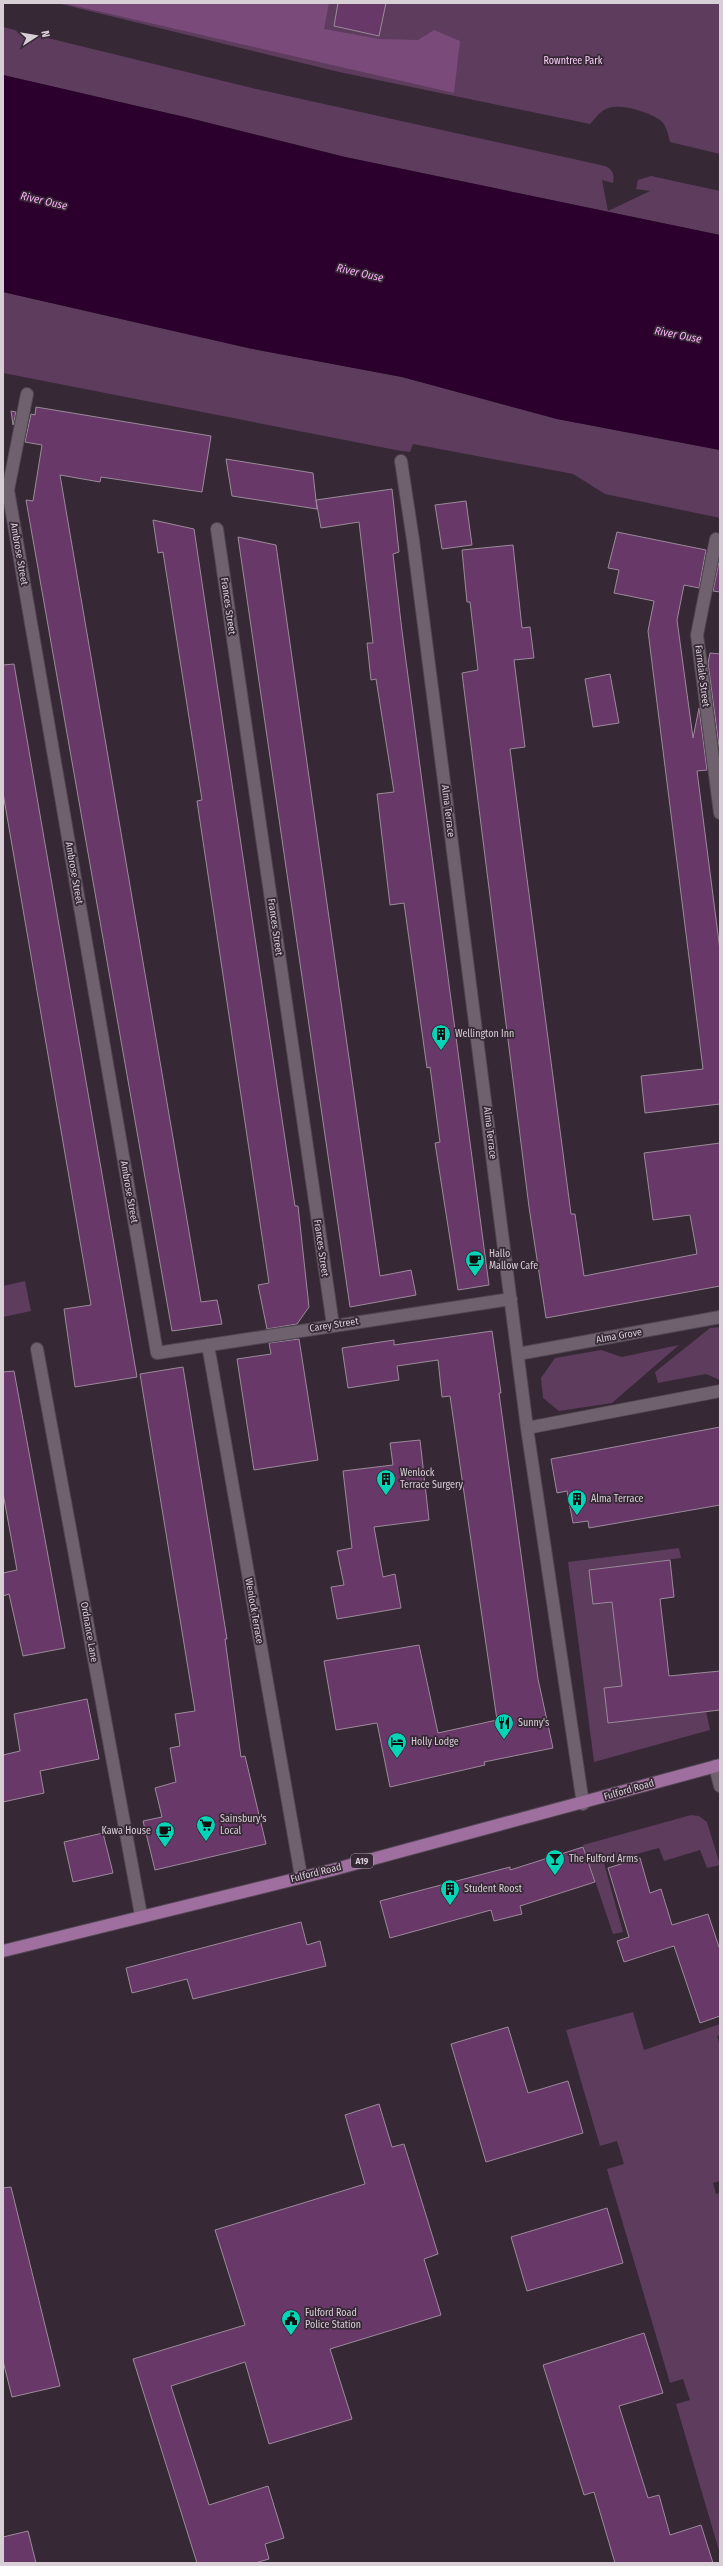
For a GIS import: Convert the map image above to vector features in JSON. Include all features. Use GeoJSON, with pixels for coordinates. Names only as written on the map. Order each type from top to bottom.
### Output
{"type":"FeatureCollection","features":[{"type":"Feature","properties":{"kind":"main road","name":"Fulford Road"},"geometry":{"type":"LineString","coordinates":[[3,1951],[583,1804],[717,1765]]}},
{"type":"Feature","properties":{"kind":"street","name":"Ambrose Street"},"geometry":{"type":"LineString","coordinates":[[27,394],[8,490],[157,1353]]}},
{"type":"Feature","properties":{"kind":"street","name":"Alma Terrace"},"geometry":{"type":"LineString","coordinates":[[400,461],[413,540],[527,1428],[583,1804]]}},
{"type":"Feature","properties":{"kind":"street","name":"Frances Street"},"geometry":{"type":"LineString","coordinates":[[217,529],[333,1325]]}},
{"type":"Feature","properties":{"kind":"street","name":"Farndale Street"},"geometry":{"type":"LineString","coordinates":[[716,539],[697,635],[720,813]]}},
{"type":"Feature","properties":{"kind":"street","name":"Carey Street"},"geometry":{"type":"LineString","coordinates":[[157,1353],[511,1299]]}},
{"type":"Feature","properties":{"kind":"street","name":"Alma Grove"},"geometry":{"type":"LineString","coordinates":[[518,1354],[720,1318]]}},
{"type":"Feature","properties":{"kind":"street","name":"Wenlock Terrace"},"geometry":{"type":"LineString","coordinates":[[208,1345],[301,1876]]}},
{"type":"Feature","properties":{"kind":"street","name":"Ordnance Lane"},"geometry":{"type":"LineString","coordinates":[[37,1349],[141,1915]]}},
{"type":"Feature","properties":{"kind":"street"},"geometry":{"type":"LineString","coordinates":[[527,1428],[720,1391]]}},
{"type":"Feature","properties":{"kind":"street"},"geometry":{"type":"LineString","coordinates":[[717,1765],[720,1786]]}},
{"type":"Feature","properties":{"kind":"green space","name":"Rowntree Park"},"geometry":{"type":"Polygon","coordinates":[[[57,3],[720,3],[720,154],[670,142],[666,127],[660,120],[641,111],[625,107],[611,107],[606,109],[601,112],[590,124],[339,72],[57,3]]]}},
{"type":"Feature","properties":{"kind":"green space"},"geometry":{"type":"Polygon","coordinates":[[[3,27],[252,88],[605,166],[611,170],[614,177],[613,183],[602,180],[608,211],[650,191],[636,189],[638,180],[651,176],[720,191],[720,235],[345,157],[189,118],[3,75],[3,27]]]}},
{"type":"Feature","properties":{"kind":"green space"},"geometry":{"type":"Polygon","coordinates":[[[3,292],[248,348],[402,377],[557,419],[720,450],[720,518],[605,494],[573,474],[413,444],[410,452],[401,451],[3,373],[3,292]]]}},
{"type":"Feature","properties":{"kind":"green space"},"geometry":{"type":"Polygon","coordinates":[[[25,1281],[31,1311],[3,1317],[3,1286],[25,1281]]]}},
{"type":"Feature","properties":{"kind":"green space"},"geometry":{"type":"Polygon","coordinates":[[[720,1327],[720,1380],[706,1374],[658,1383],[655,1372],[710,1328],[720,1327]]]}},
{"type":"Feature","properties":{"kind":"green space"},"geometry":{"type":"Polygon","coordinates":[[[679,1345],[612,1403],[559,1411],[543,1398],[541,1378],[555,1358],[601,1350],[622,1357],[679,1345]]]}},
{"type":"Feature","properties":{"kind":"green space"},"geometry":{"type":"Polygon","coordinates":[[[679,1548],[681,1558],[589,1570],[593,1603],[612,1602],[622,1686],[604,1688],[608,1723],[693,1713],[688,1674],[698,1672],[710,1730],[594,1762],[568,1562],[679,1548]]]}},
{"type":"Feature","properties":{"kind":"green space"},"geometry":{"type":"Polygon","coordinates":[[[691,1815],[699,1816],[707,1822],[720,1865],[707,1868],[700,1850],[664,1861],[659,1848],[604,1863],[623,1932],[613,1934],[583,1845],[691,1815]]]}},
{"type":"Feature","properties":{"kind":"green space"},"geometry":{"type":"Polygon","coordinates":[[[633,2012],[644,2050],[720,2024],[720,2035],[717,2036],[720,2046],[720,2181],[713,2183],[716,2194],[720,2193],[720,2554],[676,2404],[690,2400],[683,2379],[670,2383],[607,2169],[624,2164],[617,2141],[600,2146],[566,2030],[633,2012]]]}},
{"type":"Feature","properties":{"kind":"shaded area"},"geometry":{"type":"Polygon","coordinates":[[[63,3],[329,3],[324,29],[380,39],[418,40],[434,30],[460,41],[454,93],[63,3]]]}},
{"type":"Feature","properties":{"kind":"water","name":"River Ouse"},"geometry":{"type":"Polygon","coordinates":[[[3,75],[189,118],[345,157],[720,235],[720,450],[557,419],[402,377],[248,348],[3,292],[3,75]]]}},
{"type":"Feature","properties":{"kind":"building"},"geometry":{"type":"Polygon","coordinates":[[[338,3],[386,3],[379,36],[334,26],[338,3]]]}},
{"type":"Feature","properties":{"kind":"building"},"geometry":{"type":"Polygon","coordinates":[[[36,407],[211,436],[202,492],[101,477],[100,482],[60,475],[201,1302],[217,1300],[222,1324],[172,1331],[26,500],[33,501],[42,445],[25,442],[31,414],[35,415],[36,407]]]}},
{"type":"Feature","properties":{"kind":"building"},"geometry":{"type":"Polygon","coordinates":[[[11,411],[16,412],[13,425],[11,411]]]}},
{"type":"Feature","properties":{"kind":"building"},"geometry":{"type":"Polygon","coordinates":[[[226,459],[313,473],[317,509],[232,496],[226,459]]]}},
{"type":"Feature","properties":{"kind":"building"},"geometry":{"type":"Polygon","coordinates":[[[392,489],[399,552],[393,554],[402,631],[489,1285],[458,1290],[435,1143],[440,1142],[430,1067],[427,1068],[404,903],[390,905],[377,794],[394,792],[376,679],[371,680],[367,643],[373,643],[359,522],[321,528],[316,500],[392,489]]]}},
{"type":"Feature","properties":{"kind":"building"},"geometry":{"type":"Polygon","coordinates":[[[466,501],[472,545],[442,549],[435,505],[466,501]]]}},
{"type":"Feature","properties":{"kind":"building"},"geometry":{"type":"Polygon","coordinates":[[[153,520],[194,529],[295,1206],[298,1206],[309,1307],[297,1324],[267,1329],[258,1285],[269,1283],[197,801],[202,800],[163,552],[158,553],[153,520]]]}},
{"type":"Feature","properties":{"kind":"building"},"geometry":{"type":"Polygon","coordinates":[[[617,532],[706,550],[699,588],[684,585],[677,620],[693,738],[699,708],[707,770],[697,771],[720,950],[720,1104],[645,1113],[641,1076],[703,1069],[648,631],[654,601],[614,593],[619,570],[608,568],[617,532]]]}},
{"type":"Feature","properties":{"kind":"building"},"geometry":{"type":"Polygon","coordinates":[[[238,537],[276,545],[380,1276],[411,1270],[416,1295],[350,1307],[238,537]]]}},
{"type":"Feature","properties":{"kind":"building"},"geometry":{"type":"Polygon","coordinates":[[[513,545],[522,628],[530,627],[534,658],[514,660],[525,747],[510,749],[571,1214],[575,1214],[584,1276],[697,1254],[690,1215],[653,1220],[644,1153],[720,1143],[720,1286],[546,1318],[529,1207],[462,673],[478,670],[470,602],[467,602],[462,550],[513,545]]]}},
{"type":"Feature","properties":{"kind":"building"},"geometry":{"type":"Polygon","coordinates":[[[720,557],[720,592],[713,591],[720,557]]]}},
{"type":"Feature","properties":{"kind":"building"},"geometry":{"type":"Polygon","coordinates":[[[710,653],[720,654],[720,754],[708,663],[710,653]]]}},
{"type":"Feature","properties":{"kind":"building"},"geometry":{"type":"Polygon","coordinates":[[[14,664],[137,1377],[75,1387],[64,1309],[91,1305],[3,793],[3,665],[14,664]]]}},
{"type":"Feature","properties":{"kind":"building"},"geometry":{"type":"Polygon","coordinates":[[[610,674],[619,723],[593,727],[585,679],[610,674]]]}},
{"type":"Feature","properties":{"kind":"building"},"geometry":{"type":"Polygon","coordinates":[[[492,1331],[538,1679],[553,1748],[484,1762],[485,1765],[390,1787],[377,1723],[336,1730],[324,1661],[419,1645],[438,1733],[497,1720],[450,1396],[442,1397],[438,1360],[397,1366],[399,1380],[348,1388],[342,1348],[394,1340],[394,1345],[492,1331]]]}},
{"type":"Feature","properties":{"kind":"building"},"geometry":{"type":"Polygon","coordinates":[[[299,1339],[318,1460],[254,1470],[237,1359],[271,1354],[269,1343],[299,1339]]]}},
{"type":"Feature","properties":{"kind":"building"},"geometry":{"type":"Polygon","coordinates":[[[183,1367],[227,1639],[225,1639],[241,1757],[245,1756],[266,1844],[155,1870],[143,1821],[162,1817],[155,1788],[176,1782],[170,1748],[180,1746],[175,1714],[195,1711],[140,1374],[183,1367]]]}},
{"type":"Feature","properties":{"kind":"building"},"geometry":{"type":"Polygon","coordinates":[[[14,1371],[65,1648],[23,1656],[9,1594],[3,1596],[3,1573],[17,1570],[3,1493],[3,1372],[14,1371]]]}},
{"type":"Feature","properties":{"kind":"building"},"geometry":{"type":"Polygon","coordinates":[[[720,1427],[720,1505],[589,1528],[588,1521],[573,1523],[567,1491],[557,1493],[551,1459],[720,1427]]]}},
{"type":"Feature","properties":{"kind":"building"},"geometry":{"type":"Polygon","coordinates":[[[420,1440],[429,1520],[374,1527],[383,1577],[395,1574],[401,1608],[337,1619],[331,1587],[344,1585],[337,1551],[352,1548],[343,1471],[393,1465],[390,1443],[420,1440]]]}},
{"type":"Feature","properties":{"kind":"building"},"geometry":{"type":"Polygon","coordinates":[[[670,1560],[674,1597],[660,1599],[669,1676],[720,1671],[720,1710],[608,1723],[604,1688],[622,1686],[612,1602],[593,1604],[589,1570],[670,1560]]]}},
{"type":"Feature","properties":{"kind":"building"},"geometry":{"type":"Polygon","coordinates":[[[87,1699],[99,1759],[40,1771],[44,1793],[3,1802],[3,1755],[20,1751],[14,1714],[87,1699]]]}},
{"type":"Feature","properties":{"kind":"building"},"geometry":{"type":"Polygon","coordinates":[[[103,1833],[113,1873],[73,1882],[64,1842],[103,1833]]]}},
{"type":"Feature","properties":{"kind":"building","name":"Student Roost"},"geometry":{"type":"Polygon","coordinates":[[[583,1847],[595,1882],[520,1906],[522,1914],[494,1921],[491,1910],[390,1938],[380,1901],[510,1867],[510,1870],[583,1847]]]}},
{"type":"Feature","properties":{"kind":"building"},"geometry":{"type":"Polygon","coordinates":[[[640,1858],[650,1893],[661,1889],[672,1925],[708,1914],[720,1950],[720,2016],[700,2023],[674,1946],[624,1962],[617,1941],[629,1937],[608,1868],[640,1858]]]}},
{"type":"Feature","properties":{"kind":"building"},"geometry":{"type":"Polygon","coordinates":[[[301,1922],[307,1945],[320,1941],[326,1966],[193,1999],[187,1979],[132,1993],[126,1968],[301,1922]]]}},
{"type":"Feature","properties":{"kind":"building"},"geometry":{"type":"Polygon","coordinates":[[[508,2027],[528,2093],[568,2081],[583,2133],[486,2162],[451,2044],[508,2027]]]}},
{"type":"Feature","properties":{"kind":"building","name":"Fulford Road Police Station"},"geometry":{"type":"Polygon","coordinates":[[[379,2104],[392,2147],[404,2144],[438,2254],[424,2259],[441,2315],[330,2349],[352,2419],[269,2444],[245,2362],[171,2386],[209,2505],[268,2486],[284,2538],[265,2544],[269,2559],[255,2563],[197,2563],[133,2359],[245,2325],[215,2230],[365,2184],[345,2115],[379,2104]]]}},
{"type":"Feature","properties":{"kind":"building"},"geometry":{"type":"Polygon","coordinates":[[[11,2187],[60,2386],[12,2397],[3,2361],[3,2188],[11,2187]]]}},
{"type":"Feature","properties":{"kind":"building"},"geometry":{"type":"Polygon","coordinates":[[[607,2208],[623,2263],[527,2291],[511,2237],[607,2208]]]}},
{"type":"Feature","properties":{"kind":"building"},"geometry":{"type":"Polygon","coordinates":[[[644,2333],[663,2393],[619,2406],[648,2498],[659,2495],[670,2535],[701,2525],[713,2563],[615,2563],[594,2492],[584,2495],[543,2365],[644,2333]]]}},
{"type":"Feature","properties":{"kind":"building"},"geometry":{"type":"Polygon","coordinates":[[[28,2531],[36,2563],[3,2563],[3,2537],[28,2531]]]}},
{"type":"Feature","properties":{"kind":"place","name":"Wellington Inn"},"geometry":{"type":"Point","coordinates":[441,1051]}},
{"type":"Feature","properties":{"kind":"place","name":"Hallo Mallow Cafe"},"geometry":{"type":"Point","coordinates":[475,1277]}},
{"type":"Feature","properties":{"kind":"place","name":"Wenlock Terrace Surgery"},"geometry":{"type":"Point","coordinates":[386,1496]}},
{"type":"Feature","properties":{"kind":"place","name":"Alma Terrace"},"geometry":{"type":"Point","coordinates":[577,1516]}},
{"type":"Feature","properties":{"kind":"place","name":"Sunny's"},"geometry":{"type":"Point","coordinates":[504,1740]}},
{"type":"Feature","properties":{"kind":"place","name":"Holly Lodge"},"geometry":{"type":"Point","coordinates":[397,1759]}},
{"type":"Feature","properties":{"kind":"place","name":"Sainsbury's Local"},"geometry":{"type":"Point","coordinates":[206,1842]}},
{"type":"Feature","properties":{"kind":"place","name":"Kawa House"},"geometry":{"type":"Point","coordinates":[165,1848]}},
{"type":"Feature","properties":{"kind":"place","name":"The Fulford Arms"},"geometry":{"type":"Point","coordinates":[555,1876]}},
{"type":"Feature","properties":{"kind":"place","name":"Student Roost"},"geometry":{"type":"Point","coordinates":[450,1906]}},
{"type":"Feature","properties":{"kind":"place","name":"Fulford Road Police Station"},"geometry":{"type":"Point","coordinates":[291,2336]}}]}
